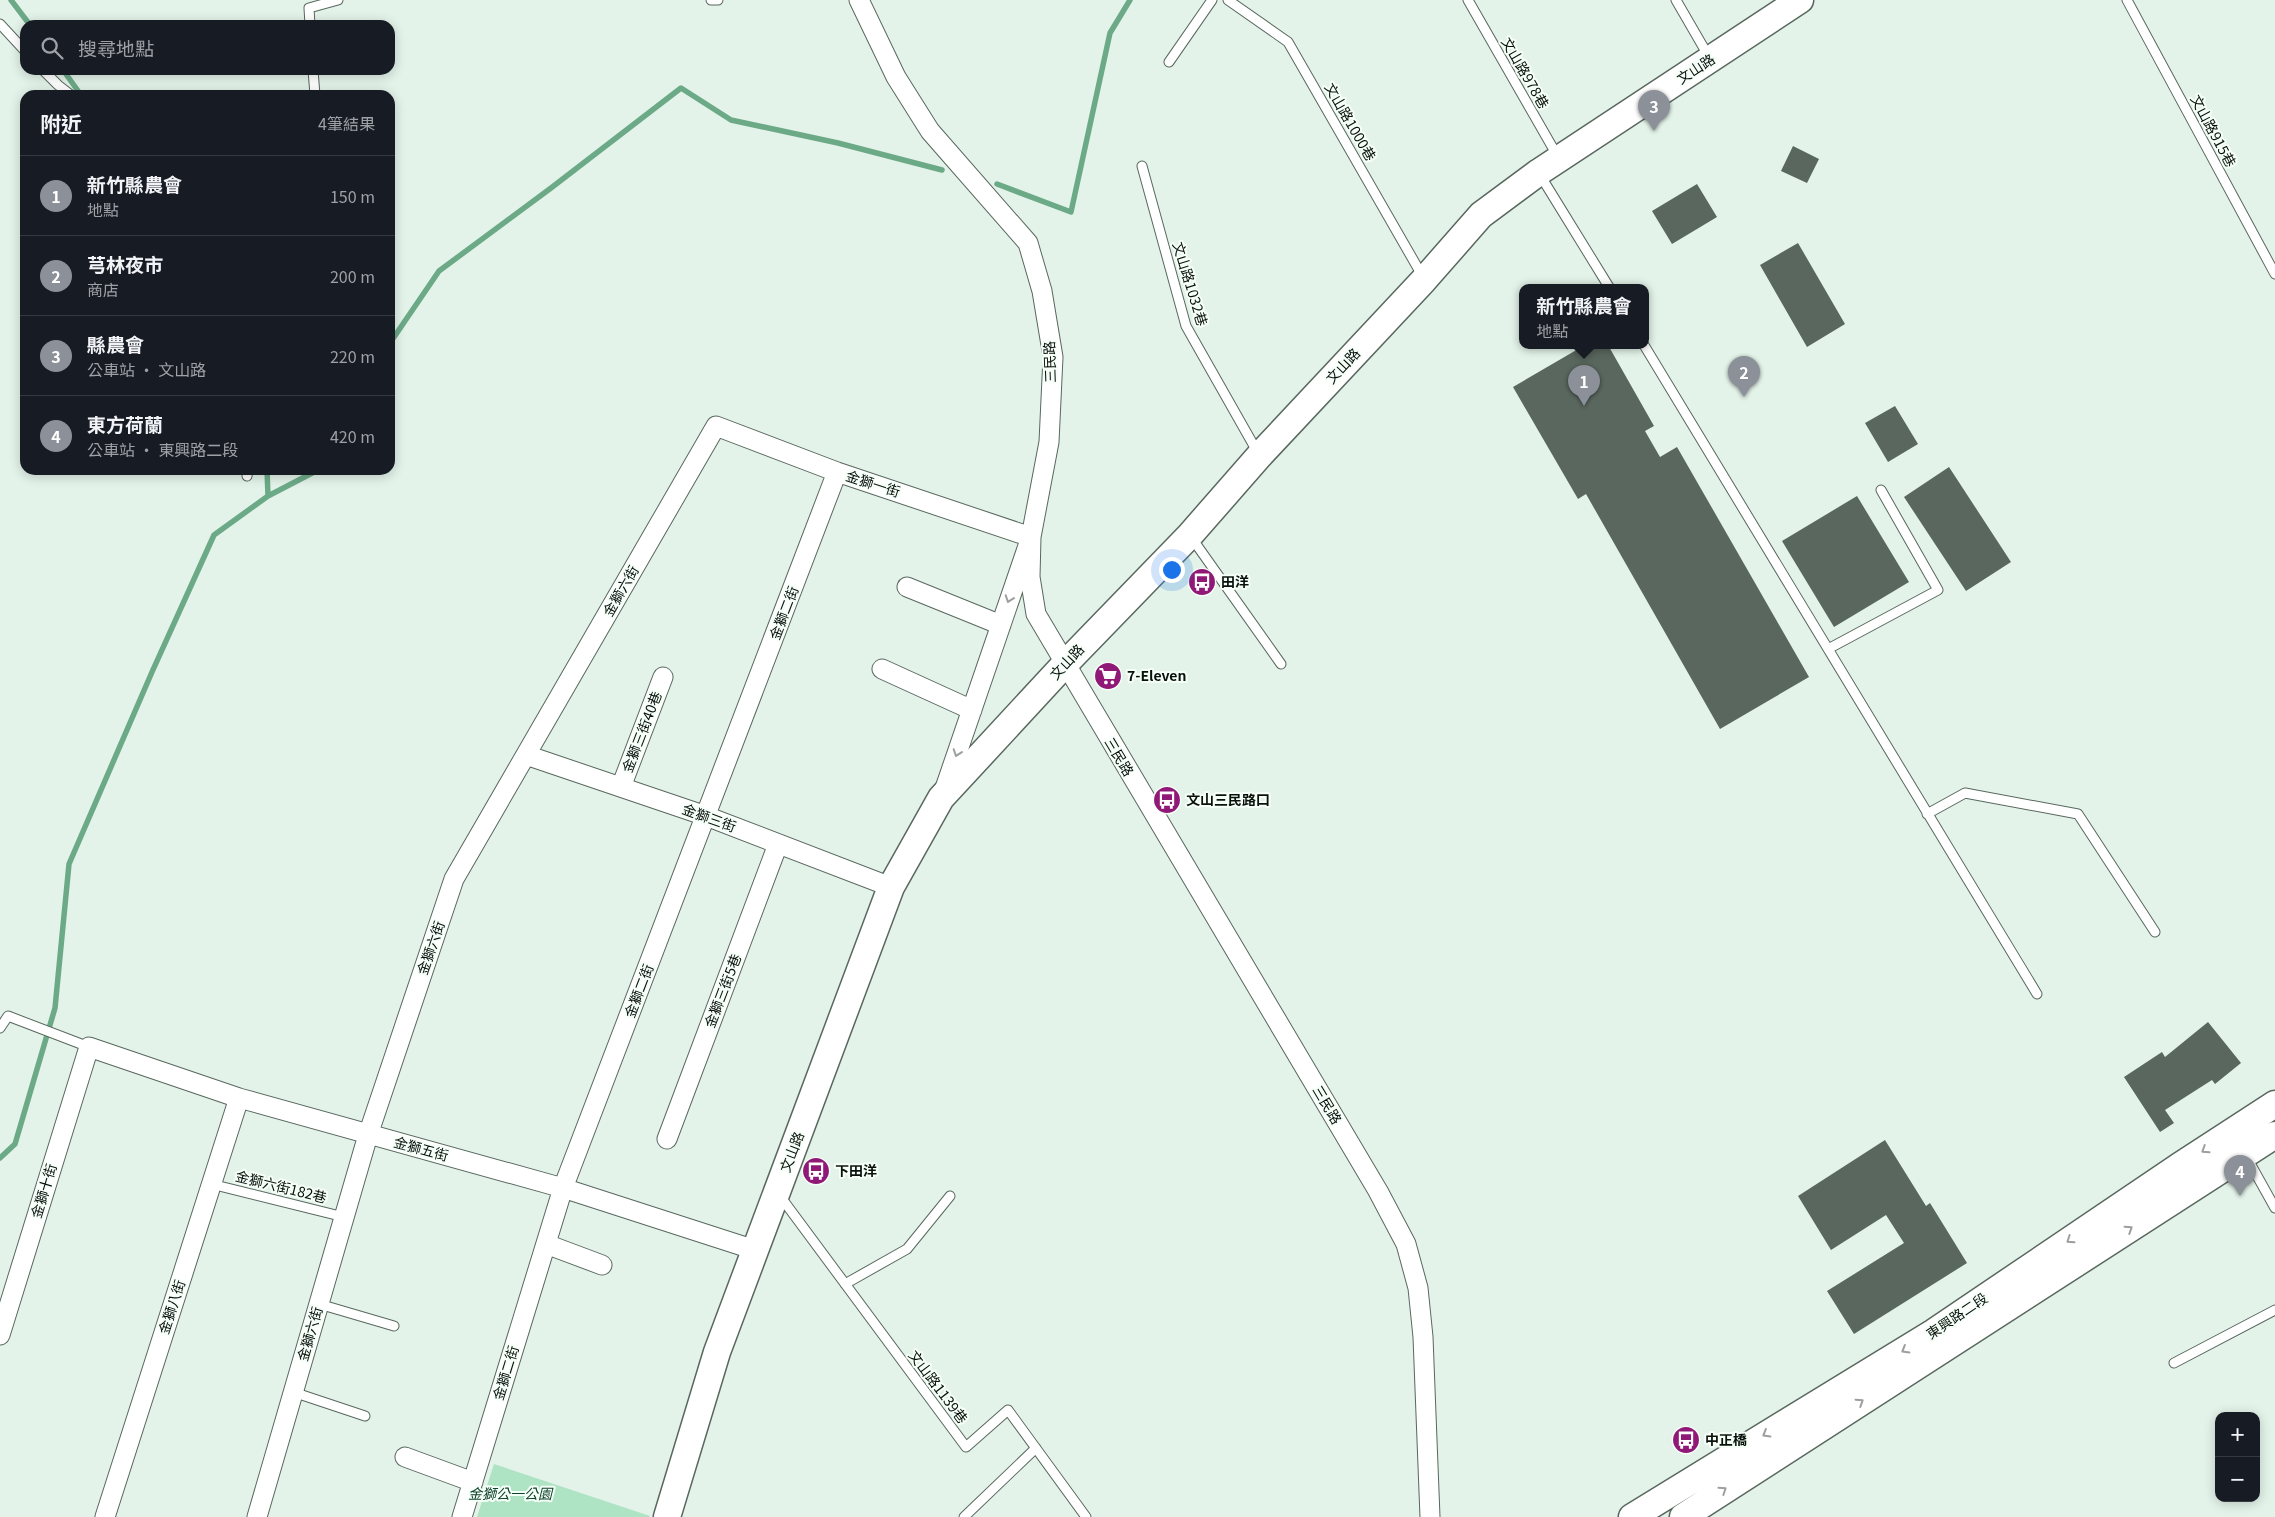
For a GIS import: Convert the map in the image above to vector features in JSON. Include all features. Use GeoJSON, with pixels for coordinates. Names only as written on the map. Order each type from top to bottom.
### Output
{"type":"FeatureCollection","features":[{"type":"Feature","properties":{"kind":"main road","name":"文山路"},"geometry":{"type":"LineString","coordinates":[[671,1514],[717,1352],[891,887],[941,798],[1064,665],[1190,535],[1260,455],[1424,280],[1481,215],[1549,166],[1800,0]]}},
{"type":"Feature","properties":{"kind":"main road","name":"東興路二段"},"geometry":{"type":"LineString","coordinates":[[1683,1517],[2005,1296],[2238,1144],[2275,1104]]}},
{"type":"Feature","properties":{"kind":"main road","name":"東興路二段"},"geometry":{"type":"LineString","coordinates":[[2238,1144],[2275,1135]]}},
{"type":"Feature","properties":{"kind":"main road","name":"東興路二段"},"geometry":{"type":"LineString","coordinates":[[1632,1517],[1934,1332],[2005,1296]]}},
{"type":"Feature","properties":{"kind":"street","name":"三民路"},"geometry":{"type":"LineString","coordinates":[[859,0],[896,77],[930,131],[954,161],[986,193],[1028,243],[1042,291],[1053,357],[1049,442],[1031,537],[1030,577],[1036,614],[1064,665],[1373,1183],[1406,1244],[1418,1288],[1423,1337],[1430,1517]]}},
{"type":"Feature","properties":{"kind":"street","name":"金獅一街"},"geometry":{"type":"LineString","coordinates":[[716,426],[837,472],[1031,537]]}},
{"type":"Feature","properties":{"kind":"street","name":"金獅六街"},"geometry":{"type":"LineString","coordinates":[[257,1517],[368,1135],[454,879],[716,426]]}},
{"type":"Feature","properties":{"kind":"street","name":"金獅二街"},"geometry":{"type":"LineString","coordinates":[[462,1517],[563,1188],[837,472]]}},
{"type":"Feature","properties":{"kind":"street","name":"文山路"},"geometry":{"type":"LineString","coordinates":[[941,798],[1031,537]]}},
{"type":"Feature","properties":{"kind":"street"},"geometry":{"type":"LineString","coordinates":[[907,587],[1001,625]]}},
{"type":"Feature","properties":{"kind":"street"},"geometry":{"type":"LineString","coordinates":[[882,669],[972,710]]}},
{"type":"Feature","properties":{"kind":"street","name":"金獅三街40巷"},"geometry":{"type":"LineString","coordinates":[[621,787],[663,677]]}},
{"type":"Feature","properties":{"kind":"street","name":"金獅三街"},"geometry":{"type":"LineString","coordinates":[[526,755],[706,816],[891,887]]}},
{"type":"Feature","properties":{"kind":"street","name":"金獅三街5巷"},"geometry":{"type":"LineString","coordinates":[[668,1139],[778,844]]}},
{"type":"Feature","properties":{"kind":"street","name":"金獅五街"},"geometry":{"type":"LineString","coordinates":[[89,1046],[239,1098],[563,1188],[755,1250]]}},
{"type":"Feature","properties":{"kind":"street","name":"金獅十街"},"geometry":{"type":"LineString","coordinates":[[0,1335],[89,1046]]}},
{"type":"Feature","properties":{"kind":"street","name":"金獅八街"},"geometry":{"type":"LineString","coordinates":[[105,1517],[239,1098]]}},
{"type":"Feature","properties":{"kind":"street"},"geometry":{"type":"LineString","coordinates":[[546,1244],[602,1265]]}},
{"type":"Feature","properties":{"kind":"street"},"geometry":{"type":"LineString","coordinates":[[405,1457],[473,1482]]}},
{"type":"Feature","properties":{"kind":"lane"},"geometry":{"type":"LineString","coordinates":[[310,20],[309,8],[338,0]]}},
{"type":"Feature","properties":{"kind":"lane"},"geometry":{"type":"LineString","coordinates":[[711,0],[718,0]]}},
{"type":"Feature","properties":{"kind":"lane"},"geometry":{"type":"LineString","coordinates":[[1169,62],[1212,0]]}},
{"type":"Feature","properties":{"kind":"lane","name":"文山路1000巷"},"geometry":{"type":"LineString","coordinates":[[1228,0],[1288,42],[1424,280]]}},
{"type":"Feature","properties":{"kind":"lane","name":"文山路978巷"},"geometry":{"type":"LineString","coordinates":[[1468,0],[1608,284]]}},
{"type":"Feature","properties":{"kind":"lane"},"geometry":{"type":"LineString","coordinates":[[1676,0],[1710,59]]}},
{"type":"Feature","properties":{"kind":"lane","name":"文山路915巷"},"geometry":{"type":"LineString","coordinates":[[2127,0],[2275,274]]}},
{"type":"Feature","properties":{"kind":"lane"},"geometry":{"type":"LineString","coordinates":[[0,24],[20,46]]}},
{"type":"Feature","properties":{"kind":"lane"},"geometry":{"type":"LineString","coordinates":[[48,75],[64,90]]}},
{"type":"Feature","properties":{"kind":"lane"},"geometry":{"type":"LineString","coordinates":[[313,75],[315,90]]}},
{"type":"Feature","properties":{"kind":"lane","name":"文山路1032巷"},"geometry":{"type":"LineString","coordinates":[[1142,166],[1186,326],[1260,455]]}},
{"type":"Feature","properties":{"kind":"lane"},"geometry":{"type":"LineString","coordinates":[[1646,349],[2037,994]]}},
{"type":"Feature","properties":{"kind":"lane"},"geometry":{"type":"LineString","coordinates":[[1828,649],[1938,590],[1881,490]]}},
{"type":"Feature","properties":{"kind":"lane"},"geometry":{"type":"LineString","coordinates":[[1190,535],[1281,664]]}},
{"type":"Feature","properties":{"kind":"lane"},"geometry":{"type":"LineString","coordinates":[[1927,814],[1965,794],[2078,814],[2154,932]]}},
{"type":"Feature","properties":{"kind":"lane"},"geometry":{"type":"LineString","coordinates":[[0,1028],[8,1016],[89,1046]]}},
{"type":"Feature","properties":{"kind":"lane"},"geometry":{"type":"LineString","coordinates":[[2238,1144],[2275,1208]]}},
{"type":"Feature","properties":{"kind":"lane","name":"金獅六街182巷"},"geometry":{"type":"LineString","coordinates":[[211,1184],[344,1217]]}},
{"type":"Feature","properties":{"kind":"lane","name":"文山路1139巷"},"geometry":{"type":"LineString","coordinates":[[777,1192],[966,1447],[1008,1410],[1086,1517]]}},
{"type":"Feature","properties":{"kind":"lane"},"geometry":{"type":"LineString","coordinates":[[845,1284],[907,1249],[950,1196]]}},
{"type":"Feature","properties":{"kind":"lane"},"geometry":{"type":"LineString","coordinates":[[319,1304],[394,1326]]}},
{"type":"Feature","properties":{"kind":"lane"},"geometry":{"type":"LineString","coordinates":[[2174,1363],[2275,1310]]}},
{"type":"Feature","properties":{"kind":"lane"},"geometry":{"type":"LineString","coordinates":[[293,1392],[365,1416]]}},
{"type":"Feature","properties":{"kind":"lane"},"geometry":{"type":"LineString","coordinates":[[964,1517],[1036,1448]]}},
{"type":"Feature","properties":{"kind":"green space","name":"金獅公一公園"},"geometry":{"type":"Polygon","coordinates":[[[494,1464],[650,1516],[477,1517],[494,1464]]]}},
{"type":"Feature","properties":{"kind":"building"},"geometry":{"type":"Polygon","coordinates":[[[1793,146],[1819,159],[1807,183],[1781,171],[1793,146]]]}},
{"type":"Feature","properties":{"kind":"building"},"geometry":{"type":"Polygon","coordinates":[[[1697,184],[1717,217],[1672,244],[1652,211],[1697,184]]]}},
{"type":"Feature","properties":{"kind":"building"},"geometry":{"type":"Polygon","coordinates":[[[1798,243],[1845,324],[1807,347],[1760,265],[1798,243]]]}},
{"type":"Feature","properties":{"kind":"building"},"geometry":{"type":"Polygon","coordinates":[[[1578,349],[1610,349],[1654,426],[1645,431],[1660,457],[1677,447],[1809,677],[1720,729],[1586,494],[1578,499],[1513,387],[1578,349]]]}},
{"type":"Feature","properties":{"kind":"building"},"geometry":{"type":"Polygon","coordinates":[[[1895,406],[1918,444],[1888,462],[1865,423],[1895,406]]]}},
{"type":"Feature","properties":{"kind":"building"},"geometry":{"type":"Polygon","coordinates":[[[1949,467],[2011,562],[1966,591],[1904,497],[1949,467]]]}},
{"type":"Feature","properties":{"kind":"building"},"geometry":{"type":"Polygon","coordinates":[[[1857,496],[1909,582],[1834,627],[1782,541],[1857,496]]]}},
{"type":"Feature","properties":{"kind":"building"},"geometry":{"type":"Polygon","coordinates":[[[2208,1022],[2241,1063],[2215,1084],[2212,1080],[2165,1110],[2174,1123],[2160,1132],[2124,1077],[2162,1052],[2165,1057],[2208,1022]]]}},
{"type":"Feature","properties":{"kind":"building"},"geometry":{"type":"Polygon","coordinates":[[[1885,1140],[1926,1206],[1930,1203],[1967,1263],[1854,1334],[1827,1291],[1904,1243],[1886,1215],[1831,1250],[1798,1196],[1885,1140]]]}},
{"type":"Feature","properties":{"kind":"waterway"},"geometry":{"type":"LineString","coordinates":[[11,0],[26,20]]}},
{"type":"Feature","properties":{"kind":"waterway"},"geometry":{"type":"LineString","coordinates":[[997,184],[1071,212],[1110,33],[1130,0]]}},
{"type":"Feature","properties":{"kind":"waterway"},"geometry":{"type":"LineString","coordinates":[[67,75],[77,90]]}},
{"type":"Feature","properties":{"kind":"waterway"},"geometry":{"type":"LineString","coordinates":[[395,336],[439,271],[681,88],[731,120],[838,143],[942,170]]}},
{"type":"Feature","properties":{"kind":"waterway"},"geometry":{"type":"LineString","coordinates":[[0,1158],[15,1144],[55,1008],[69,864],[214,535],[268,496],[267,475]]}},
{"type":"Feature","properties":{"kind":"waterway"},"geometry":{"type":"LineString","coordinates":[[268,496],[308,475]]}},
{"type":"Feature","properties":{"kind":"place","name":"縣農會"},"geometry":{"type":"Point","coordinates":[1654,131]}},
{"type":"Feature","properties":{"kind":"place","name":"芎林夜市"},"geometry":{"type":"Point","coordinates":[1744,397]}},
{"type":"Feature","properties":{"kind":"place","name":"新竹縣農會"},"geometry":{"type":"Point","coordinates":[1584,406]}},
{"type":"Feature","properties":{"kind":"place","name":"田洋"},"geometry":{"type":"Point","coordinates":[1202,582]}},
{"type":"Feature","properties":{"kind":"place","name":"7-Eleven"},"geometry":{"type":"Point","coordinates":[1108,676]}},
{"type":"Feature","properties":{"kind":"place","name":"文山三民路口"},"geometry":{"type":"Point","coordinates":[1167,800]}},
{"type":"Feature","properties":{"kind":"place","name":"下田洋"},"geometry":{"type":"Point","coordinates":[816,1171]}},
{"type":"Feature","properties":{"kind":"place","name":"東方荷蘭"},"geometry":{"type":"Point","coordinates":[2240,1196]}},
{"type":"Feature","properties":{"kind":"place","name":"中正橋"},"geometry":{"type":"Point","coordinates":[1686,1440]}}]}
